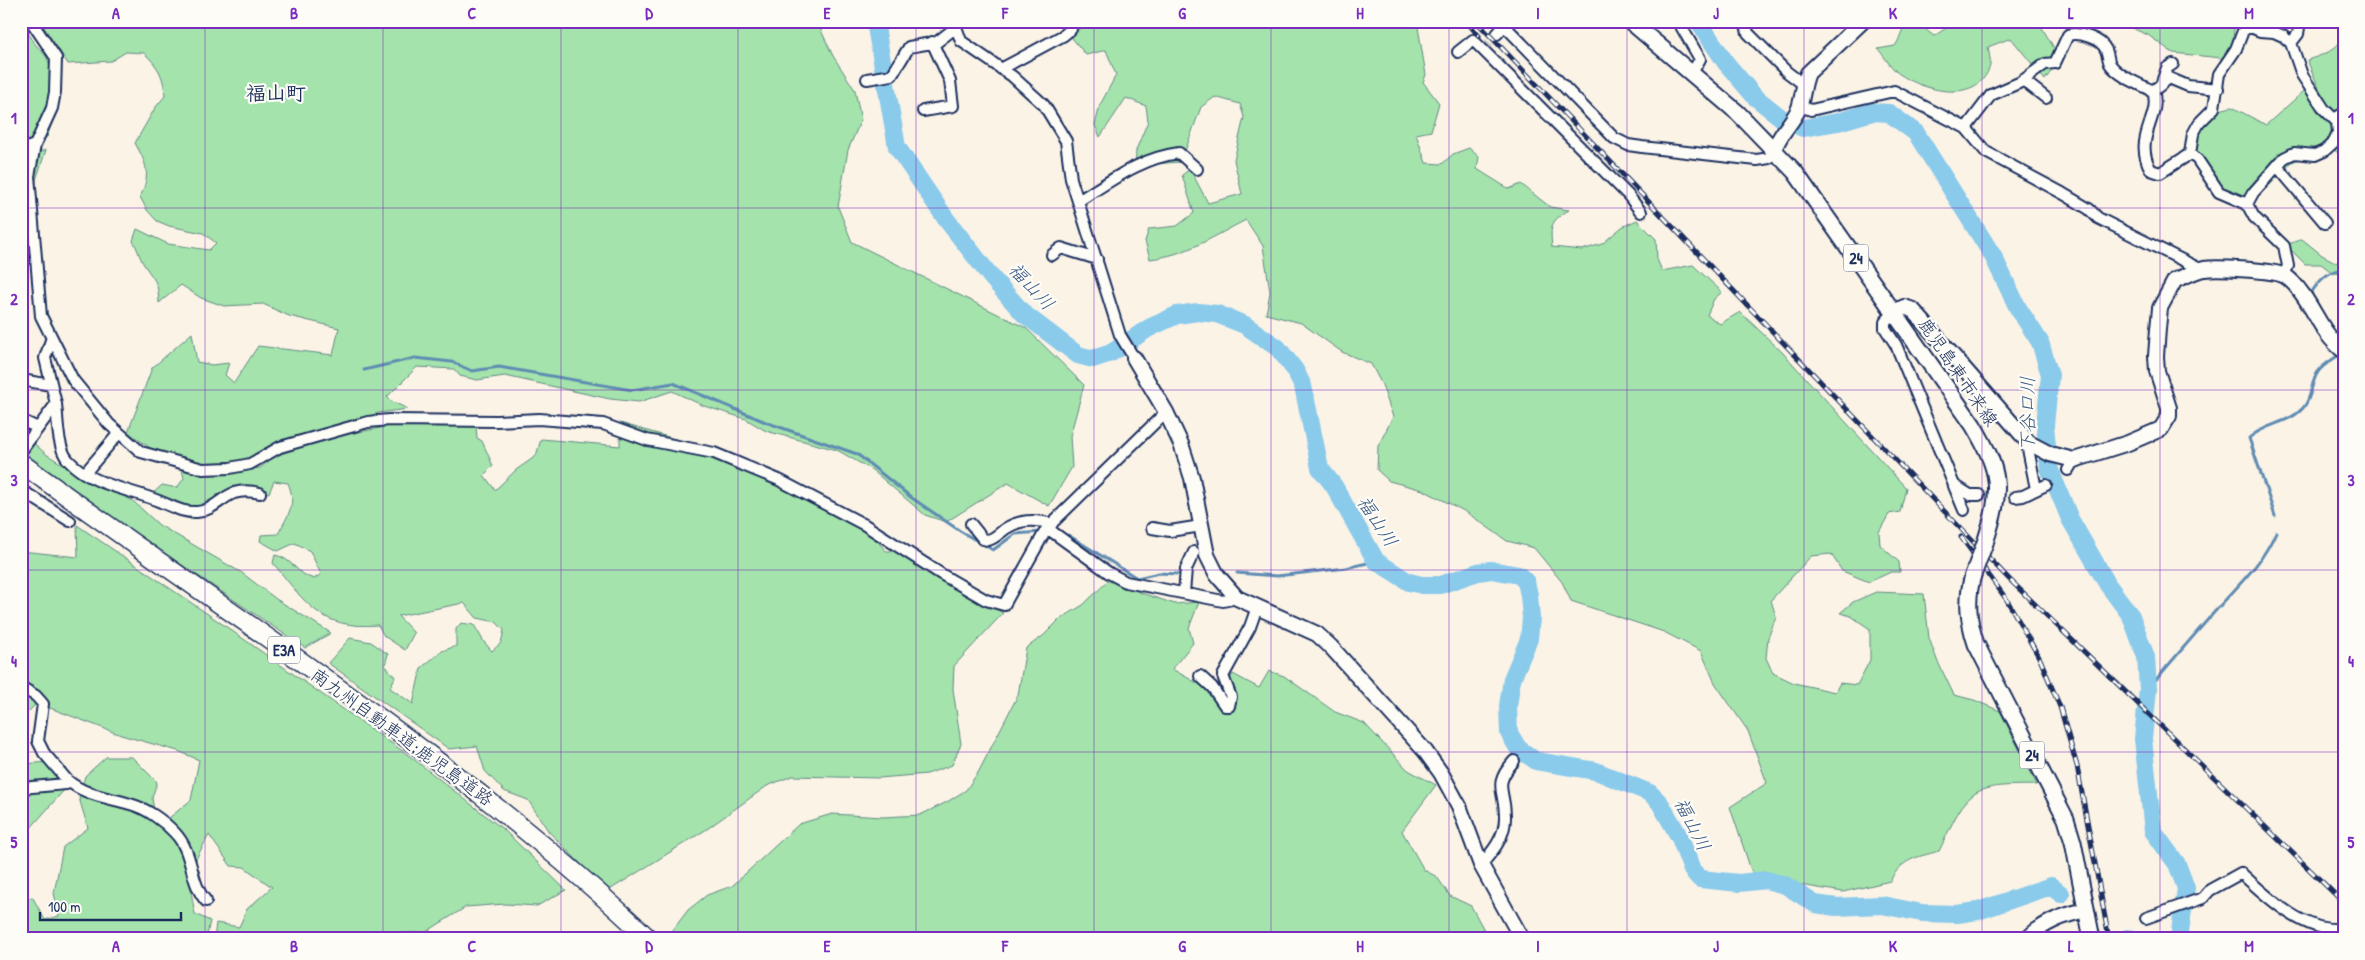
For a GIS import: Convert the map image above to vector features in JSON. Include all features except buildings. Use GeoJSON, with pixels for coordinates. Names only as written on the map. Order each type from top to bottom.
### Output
{"type":"FeatureCollection","features":[{"type":"Feature","properties":{"kind":"highway","name":"南九州自動車道;鹿児島道路"},"geometry":{"type":"LineString","coordinates":[[21,463],[422,751],[542,843],[649,939]]}},
{"type":"Feature","properties":{"kind":"main road","name":"鹿児島東市来線"},"geometry":{"type":"LineString","coordinates":[[1630,21],[1738,113],[1774,150],[1812,194],[1973,425],[1989,453],[1995,469],[1996,500],[1985,542],[1972,574],[1967,597],[1968,616],[1976,644],[2066,819],[2073,842],[2092,939]]}},
{"type":"Feature","properties":{"kind":"street"},"geometry":{"type":"LineString","coordinates":[[30,21],[54,52],[56,58],[55,92],[52,108],[35,145],[29,176],[38,307],[51,340],[73,380],[108,424],[141,452],[203,469],[230,468],[250,464],[280,446],[368,422],[389,420],[497,421],[539,419],[603,424],[647,440],[714,453],[779,480],[865,525],[941,574],[986,600],[1004,605],[1050,526],[1166,412]]}},
{"type":"Feature","properties":{"kind":"street"},"geometry":{"type":"LineString","coordinates":[[1678,21],[1700,58],[1692,72]]}},
{"type":"Feature","properties":{"kind":"street"},"geometry":{"type":"LineString","coordinates":[[1745,21],[1748,33],[1787,72],[1803,84]]}},
{"type":"Feature","properties":{"kind":"street"},"geometry":{"type":"LineString","coordinates":[[1500,27],[1602,128],[1621,142],[1642,147],[1758,160],[1769,158],[1781,132],[1798,110],[1803,84],[1814,65],[1863,21]]}},
{"type":"Feature","properties":{"kind":"street"},"geometry":{"type":"LineString","coordinates":[[2291,43],[2298,34],[2300,21]]}},
{"type":"Feature","properties":{"kind":"street"},"geometry":{"type":"LineString","coordinates":[[867,79],[892,75],[909,47],[945,37],[955,25],[962,41],[1002,69],[1044,105],[1066,141],[1071,179],[1120,335],[1166,412],[1181,444],[1192,478],[1207,555],[1217,575],[1237,598],[1317,634],[1425,751],[1451,789],[1480,865],[1522,939]]}},
{"type":"Feature","properties":{"kind":"street"},"geometry":{"type":"LineString","coordinates":[[2190,154],[2193,134],[2199,123],[2214,108],[2219,74],[2236,49],[2242,31],[2247,28],[2274,32],[2291,43],[2302,75],[2324,109],[2336,122],[2338,133],[2334,142],[2324,151],[2315,155],[2294,154],[2284,158],[2253,193],[2247,204]]}},
{"type":"Feature","properties":{"kind":"street"},"geometry":{"type":"LineString","coordinates":[[1002,69],[1064,35],[1070,29]]}},
{"type":"Feature","properties":{"kind":"street"},"geometry":{"type":"LineString","coordinates":[[1966,128],[1991,95],[2023,80],[2045,64],[2055,63],[2068,35],[2075,33],[2094,39],[2105,47],[2110,64],[2122,74],[2153,91],[2156,100],[2146,132],[2144,148],[2147,163],[2151,170],[2160,172],[2190,154]]}},
{"type":"Feature","properties":{"kind":"street"},"geometry":{"type":"LineString","coordinates":[[1458,52],[1473,40],[1628,195],[1641,212]]}},
{"type":"Feature","properties":{"kind":"street"},"geometry":{"type":"LineString","coordinates":[[923,111],[953,106],[950,80],[932,42]]}},
{"type":"Feature","properties":{"kind":"street"},"geometry":{"type":"LineString","coordinates":[[2162,82],[2167,68],[2173,64]]}},
{"type":"Feature","properties":{"kind":"street"},"geometry":{"type":"LineString","coordinates":[[2153,91],[2168,78],[2188,86],[2218,89]]}},
{"type":"Feature","properties":{"kind":"street"},"geometry":{"type":"LineString","coordinates":[[2023,80],[2046,98]]}},
{"type":"Feature","properties":{"kind":"street"},"geometry":{"type":"LineString","coordinates":[[1798,110],[1811,110],[1894,91],[1966,128],[1986,152],[2009,166],[2062,192],[2089,209],[2098,218],[2202,270]]}},
{"type":"Feature","properties":{"kind":"street"},"geometry":{"type":"LineString","coordinates":[[2334,119],[2344,113]]}},
{"type":"Feature","properties":{"kind":"street"},"geometry":{"type":"LineString","coordinates":[[21,150],[35,145]]}},
{"type":"Feature","properties":{"kind":"street"},"geometry":{"type":"LineString","coordinates":[[1078,202],[1131,168],[1158,156],[1179,153],[1197,169]]}},
{"type":"Feature","properties":{"kind":"street"},"geometry":{"type":"LineString","coordinates":[[2190,154],[2197,159],[2219,192],[2247,204],[2254,217],[2284,246],[2288,266],[2284,275]]}},
{"type":"Feature","properties":{"kind":"street"},"geometry":{"type":"LineString","coordinates":[[2277,166],[2325,224]]}},
{"type":"Feature","properties":{"kind":"street"},"geometry":{"type":"LineString","coordinates":[[1052,255],[1061,248],[1097,259]]}},
{"type":"Feature","properties":{"kind":"street"},"geometry":{"type":"LineString","coordinates":[[1964,510],[1896,345],[1885,328],[1885,322],[1894,312],[1904,307],[1914,310],[2033,446],[2068,462],[2153,434],[2165,424],[2169,408],[2158,371],[2156,356],[2160,308],[2175,280],[2202,270],[2268,272],[2284,275],[2304,296],[2320,327],[2334,344],[2344,351]]}},
{"type":"Feature","properties":{"kind":"street"},"geometry":{"type":"LineString","coordinates":[[51,340],[45,358],[56,404],[62,446],[68,459],[86,473],[111,486],[161,501],[183,512],[206,510],[234,493],[245,491],[260,493]]}},
{"type":"Feature","properties":{"kind":"street"},"geometry":{"type":"LineString","coordinates":[[21,380],[52,385]]}},
{"type":"Feature","properties":{"kind":"street"},"geometry":{"type":"LineString","coordinates":[[21,451],[56,404]]}},
{"type":"Feature","properties":{"kind":"street"},"geometry":{"type":"LineString","coordinates":[[21,420],[38,428]]}},
{"type":"Feature","properties":{"kind":"street"},"geometry":{"type":"LineString","coordinates":[[86,473],[119,432]]}},
{"type":"Feature","properties":{"kind":"street"},"geometry":{"type":"LineString","coordinates":[[2015,497],[2022,496],[2041,487],[2028,449],[2033,446]]}},
{"type":"Feature","properties":{"kind":"street"},"geometry":{"type":"LineString","coordinates":[[1954,485],[1970,495],[1979,494]]}},
{"type":"Feature","properties":{"kind":"street"},"geometry":{"type":"LineString","coordinates":[[21,490],[70,522]]}},
{"type":"Feature","properties":{"kind":"street"},"geometry":{"type":"LineString","coordinates":[[971,524],[983,539],[988,540],[1019,522],[1038,520],[1050,526],[1109,573],[1126,582],[1223,601],[1237,598]]}},
{"type":"Feature","properties":{"kind":"street"},"geometry":{"type":"LineString","coordinates":[[1152,528],[1170,531],[1201,526]]}},
{"type":"Feature","properties":{"kind":"street"},"geometry":{"type":"LineString","coordinates":[[1184,593],[1186,568],[1194,552]]}},
{"type":"Feature","properties":{"kind":"street"},"geometry":{"type":"LineString","coordinates":[[1200,676],[1212,687],[1225,706],[1228,706],[1232,697],[1223,676],[1250,627],[1257,607]]}},
{"type":"Feature","properties":{"kind":"street"},"geometry":{"type":"LineString","coordinates":[[21,687],[36,696],[43,704],[38,741],[44,754],[77,789],[94,797],[131,804],[145,810],[174,832],[187,850],[199,893],[206,900]]}},
{"type":"Feature","properties":{"kind":"street"},"geometry":{"type":"LineString","coordinates":[[1480,865],[1494,850],[1501,837],[1505,820],[1500,785],[1514,761]]}},
{"type":"Feature","properties":{"kind":"street"},"geometry":{"type":"LineString","coordinates":[[21,788],[66,784],[67,780]]}},
{"type":"Feature","properties":{"kind":"street"},"geometry":{"type":"LineString","coordinates":[[2146,918],[2203,898],[2210,890],[2241,873],[2276,905],[2292,915],[2309,924],[2335,929],[2344,928]]}},
{"type":"Feature","properties":{"kind":"street"},"geometry":{"type":"LineString","coordinates":[[2026,939],[2045,924],[2063,916],[2086,910]]}},
{"type":"Feature","properties":{"kind":"green space"},"geometry":{"type":"Polygon","coordinates":[[[21,21],[35,44],[46,56],[51,67],[58,105],[47,137],[28,140],[21,146],[21,21]]]}},
{"type":"Feature","properties":{"kind":"green space"},"geometry":{"type":"Polygon","coordinates":[[[40,21],[819,21],[819,26],[833,56],[855,90],[861,120],[848,150],[838,207],[852,242],[1026,328],[1084,385],[1070,436],[1072,467],[1049,506],[1008,483],[946,522],[925,515],[872,470],[837,450],[766,431],[746,419],[704,406],[672,391],[639,402],[610,399],[505,376],[477,380],[460,376],[454,369],[417,367],[387,397],[408,409],[378,413],[300,439],[246,463],[214,467],[167,460],[128,432],[152,368],[192,333],[197,362],[212,365],[229,363],[225,375],[234,383],[258,346],[333,355],[339,328],[289,316],[263,304],[224,306],[201,298],[181,285],[159,303],[153,277],[143,263],[133,241],[137,229],[168,244],[209,250],[216,243],[203,233],[169,226],[157,221],[147,210],[140,197],[146,182],[146,170],[135,143],[155,108],[165,96],[162,77],[157,67],[144,53],[126,52],[111,61],[68,64],[40,21]]]}},
{"type":"Feature","properties":{"kind":"green space"},"geometry":{"type":"Polygon","coordinates":[[[1086,21],[1417,21],[1426,75],[1423,82],[1439,103],[1431,131],[1416,134],[1426,163],[1442,164],[1453,154],[1469,148],[1479,157],[1477,169],[1509,189],[1521,184],[1550,207],[1569,210],[1558,217],[1551,229],[1552,247],[1582,250],[1602,244],[1622,227],[1637,220],[1656,239],[1657,259],[1662,271],[1693,265],[1722,292],[1714,299],[1707,315],[1720,324],[1740,312],[1782,352],[1906,488],[1900,512],[1889,514],[1879,532],[1880,545],[1899,562],[1900,572],[1891,572],[1869,582],[1842,571],[1831,554],[1811,556],[1771,600],[1776,617],[1768,638],[1766,658],[1773,673],[1794,683],[1835,692],[1840,683],[1857,685],[1870,660],[1870,629],[1851,616],[1840,613],[1853,602],[1876,592],[1924,594],[1929,638],[1937,660],[1954,695],[1974,700],[2000,711],[2037,785],[2013,785],[1979,791],[1962,806],[1939,851],[1905,863],[1890,881],[1843,892],[1800,885],[1752,873],[1730,807],[1767,783],[1748,731],[1715,683],[1701,651],[1664,632],[1571,601],[1562,582],[1534,548],[1507,541],[1466,512],[1423,490],[1389,481],[1377,470],[1378,446],[1393,417],[1382,385],[1371,364],[1342,352],[1301,323],[1266,314],[1270,292],[1263,246],[1246,220],[1188,249],[1150,259],[1145,241],[1149,229],[1177,226],[1194,213],[1182,175],[1190,169],[1208,203],[1242,194],[1234,160],[1244,117],[1240,104],[1215,97],[1201,107],[1181,162],[1152,164],[1135,173],[1136,150],[1148,121],[1146,106],[1126,98],[1100,137],[1095,125],[1100,105],[1116,75],[1106,50],[1086,55],[1072,38],[1086,21]]]}},
{"type":"Feature","properties":{"kind":"green space"},"geometry":{"type":"Polygon","coordinates":[[[1909,21],[1922,21],[1926,30],[1934,36],[1957,21],[2038,21],[2060,58],[2045,80],[2011,38],[1988,47],[1990,66],[1984,78],[1975,86],[1963,90],[1937,90],[1912,81],[1898,73],[1878,49],[1895,46],[1904,26],[1909,21]]]}},
{"type":"Feature","properties":{"kind":"green space"},"geometry":{"type":"Polygon","coordinates":[[[2115,21],[2231,21],[2234,29],[2231,59],[2173,53],[2148,35],[2115,21]]]}},
{"type":"Feature","properties":{"kind":"green space"},"geometry":{"type":"Polygon","coordinates":[[[2344,35],[2344,185],[2339,154],[2330,146],[2292,162],[2269,186],[2250,202],[2216,183],[2197,154],[2177,163],[2185,147],[2210,112],[2232,107],[2266,125],[2304,91],[2321,93],[2307,60],[2333,49],[2344,35]]]}},
{"type":"Feature","properties":{"kind":"green space"},"geometry":{"type":"Polygon","coordinates":[[[46,150],[36,180],[34,264],[21,266],[21,157],[46,150]]]}},
{"type":"Feature","properties":{"kind":"green space"},"geometry":{"type":"Polygon","coordinates":[[[2302,239],[2322,255],[2337,263],[2344,253],[2344,270],[2334,274],[2321,264],[2305,264],[2286,245],[2302,239]]]}},
{"type":"Feature","properties":{"kind":"green space"},"geometry":{"type":"Polygon","coordinates":[[[416,415],[476,426],[477,438],[482,441],[493,466],[484,475],[495,490],[516,470],[536,456],[541,439],[620,446],[620,423],[686,442],[784,478],[884,533],[879,543],[886,551],[904,551],[951,583],[1003,613],[954,666],[953,689],[961,744],[952,765],[927,774],[879,778],[792,776],[767,786],[707,829],[608,891],[549,832],[528,800],[504,791],[485,771],[477,746],[449,749],[328,663],[350,638],[371,642],[388,654],[385,665],[395,677],[390,688],[413,704],[421,668],[442,651],[456,646],[456,629],[461,623],[474,625],[492,651],[501,643],[504,630],[496,622],[477,618],[464,603],[398,616],[414,633],[405,650],[384,636],[378,625],[342,623],[316,611],[305,602],[273,563],[275,555],[281,557],[303,574],[314,579],[321,574],[310,551],[295,543],[278,551],[260,541],[261,535],[278,534],[288,515],[292,497],[288,483],[274,481],[269,493],[247,488],[192,520],[148,498],[162,485],[177,488],[184,478],[182,470],[228,471],[260,468],[275,456],[327,438],[391,426],[416,415]]]}},
{"type":"Feature","properties":{"kind":"green space"},"geometry":{"type":"Polygon","coordinates":[[[21,432],[46,454],[75,472],[133,501],[159,525],[242,573],[276,599],[331,633],[305,648],[105,513],[21,452],[21,432]]]}},
{"type":"Feature","properties":{"kind":"green space"},"geometry":{"type":"Polygon","coordinates":[[[77,525],[218,621],[411,757],[504,830],[566,890],[537,906],[505,904],[466,907],[426,932],[390,934],[370,939],[214,939],[216,923],[239,927],[247,909],[272,887],[244,867],[231,866],[209,835],[194,864],[191,880],[195,914],[210,921],[206,939],[21,939],[21,897],[33,898],[45,920],[59,916],[54,893],[63,847],[88,828],[79,798],[85,776],[106,757],[132,757],[157,782],[152,798],[155,816],[169,818],[191,800],[199,760],[178,751],[121,735],[37,703],[21,719],[21,551],[78,557],[77,525]]]}},
{"type":"Feature","properties":{"kind":"green space"},"geometry":{"type":"Polygon","coordinates":[[[1112,577],[1138,592],[1175,604],[1199,602],[1189,628],[1193,643],[1172,669],[1220,696],[1233,674],[1259,688],[1269,671],[1284,676],[1335,712],[1364,723],[1408,770],[1436,785],[1402,831],[1424,870],[1437,877],[1450,896],[1471,906],[1489,939],[666,939],[688,910],[707,895],[732,886],[799,824],[832,814],[883,817],[920,815],[966,790],[979,771],[1018,695],[1026,648],[1043,636],[1060,619],[1083,605],[1112,577]]]}},
{"type":"Feature","properties":{"kind":"green space"},"geometry":{"type":"Polygon","coordinates":[[[52,762],[65,789],[21,839],[21,764],[52,762]]]}},
{"type":"Feature","properties":{"kind":"waterway","name":"福山川"},"geometry":{"type":"LineString","coordinates":[[875,21],[897,147],[946,219],[992,278],[1024,314],[1078,355],[1093,359],[1111,353],[1149,328],[1177,315],[1198,312],[1217,314],[1245,325],[1278,348],[1295,370],[1303,386],[1320,468],[1334,486],[1376,561],[1409,582],[1422,585],[1440,585],[1478,572],[1491,570],[1519,575],[1526,582],[1531,618],[1529,639],[1512,679],[1508,706],[1509,733],[1518,748],[1536,761],[1596,771],[1650,793],[1660,803],[1680,838],[1692,870],[1700,879],[1739,883],[1766,880],[1785,885],[1815,904],[1836,907],[1882,905],[1922,913],[1957,914],[1978,911],[2051,886],[2061,894]]}},
{"type":"Feature","properties":{"kind":"waterway","name":"下谷口川"},"geometry":{"type":"LineString","coordinates":[[1698,21],[1726,63],[1755,97],[1784,120],[1803,128],[1838,122],[1872,112],[1889,113],[1916,133],[1993,256],[2018,308],[2040,342],[2050,375],[2045,425],[2049,468],[2070,519],[2108,585],[2131,616],[2146,657],[2148,689],[2143,739],[2153,831],[2177,864],[2186,888],[2179,939]]}},
{"type":"Feature","properties":{"kind":"waterway"},"geometry":{"type":"LineString","coordinates":[[2315,301],[2311,293],[2321,280],[2333,271],[2344,269]]}},
{"type":"Feature","properties":{"kind":"waterway"},"geometry":{"type":"LineString","coordinates":[[2275,516],[2249,438],[2262,429],[2291,417],[2303,408],[2308,399],[2315,376],[2336,357]]}},
{"type":"Feature","properties":{"kind":"waterway"},"geometry":{"type":"LineString","coordinates":[[364,370],[415,358],[452,362],[472,371],[499,367],[632,390],[673,383],[768,423],[857,454],[912,498],[960,531],[993,550],[1015,534],[1041,532]]}},
{"type":"Feature","properties":{"kind":"waterway"},"geometry":{"type":"LineString","coordinates":[[2148,689],[2250,572],[2264,554],[2276,532]]}},
{"type":"Feature","properties":{"kind":"waterway"},"geometry":{"type":"LineString","coordinates":[[1068,535],[1137,578],[1159,573],[1178,574]]}},
{"type":"Feature","properties":{"kind":"waterway"},"geometry":{"type":"LineString","coordinates":[[1237,573],[1277,576],[1346,568],[1376,561]]}},
{"type":"Feature","properties":{"kind":"tunnel"},"geometry":{"type":"LineString","coordinates":[[1483,50],[1497,34]]}},
{"type":"Feature","properties":{"kind":"tunnel"},"geometry":{"type":"LineString","coordinates":[[1979,495],[2015,497]]}},
{"type":"Feature","properties":{"kind":"railway"},"geometry":{"type":"LineString","coordinates":[[1466,21],[1479,36]]}},
{"type":"Feature","properties":{"kind":"railway"},"geometry":{"type":"LineString","coordinates":[[1476,21],[2009,579],[2344,903]]}},
{"type":"Feature","properties":{"kind":"railway"},"geometry":{"type":"LineString","coordinates":[[1961,537],[2007,600],[2040,659],[2060,707],[2077,766],[2109,939]]}},
{"type":"Feature","properties":{"kind":"district","name":"福山町"},"geometry":{"type":"Point","coordinates":[276,93]}}]}
